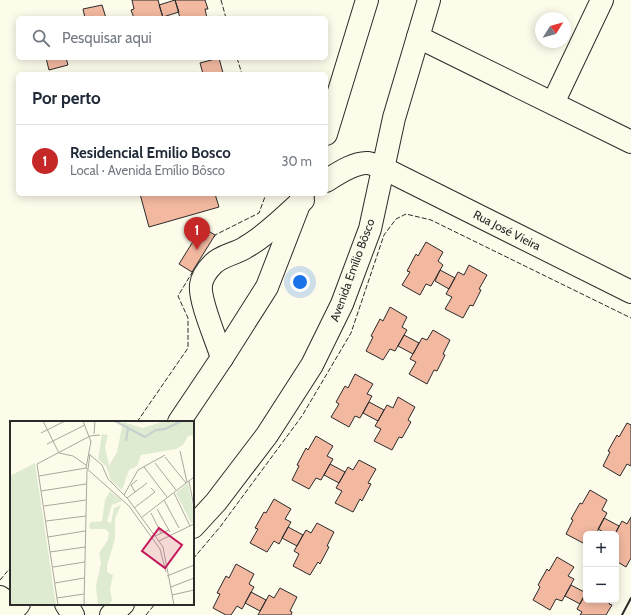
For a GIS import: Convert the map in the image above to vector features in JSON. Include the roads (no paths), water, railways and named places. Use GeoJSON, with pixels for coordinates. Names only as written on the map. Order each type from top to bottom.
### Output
{"type":"FeatureCollection","features":[{"type":"Feature","properties":{"kind":"main road"},"geometry":{"type":"LineString","coordinates":[[328,127],[367,0]]}},
{"type":"Feature","properties":{"kind":"main road","name":"Avenida Emílio Bôsco"},"geometry":{"type":"LineString","coordinates":[[194,526],[216,502],[267,435],[312,365],[342,304],[367,236],[394,118],[430,0]]}},
{"type":"Feature","properties":{"kind":"main road"},"geometry":{"type":"LineString","coordinates":[[553,103],[602,0]]}},
{"type":"Feature","properties":{"kind":"main road"},"geometry":{"type":"LineString","coordinates":[[418,37],[631,142]]}},
{"type":"Feature","properties":{"kind":"main road","name":"Rua José Vieira"},"geometry":{"type":"LineString","coordinates":[[328,180],[339,172],[367,163],[383,168],[631,292]]}},
{"type":"Feature","properties":{"kind":"main road"},"geometry":{"type":"LineString","coordinates":[[180,421],[267,287],[304,197]]}},
{"type":"Feature","properties":{"kind":"main road"},"geometry":{"type":"LineString","coordinates":[[222,358],[203,299],[201,284],[206,272],[215,262],[261,238],[304,197]]}},
{"type":"Feature","properties":{"kind":"main road"},"geometry":{"type":"LineString","coordinates":[[67,605],[72,615]]}},
{"type":"Feature","properties":{"kind":"place","name":"Residencial Emilio Bosco"},"geometry":{"type":"Point","coordinates":[197,250]}}]}
